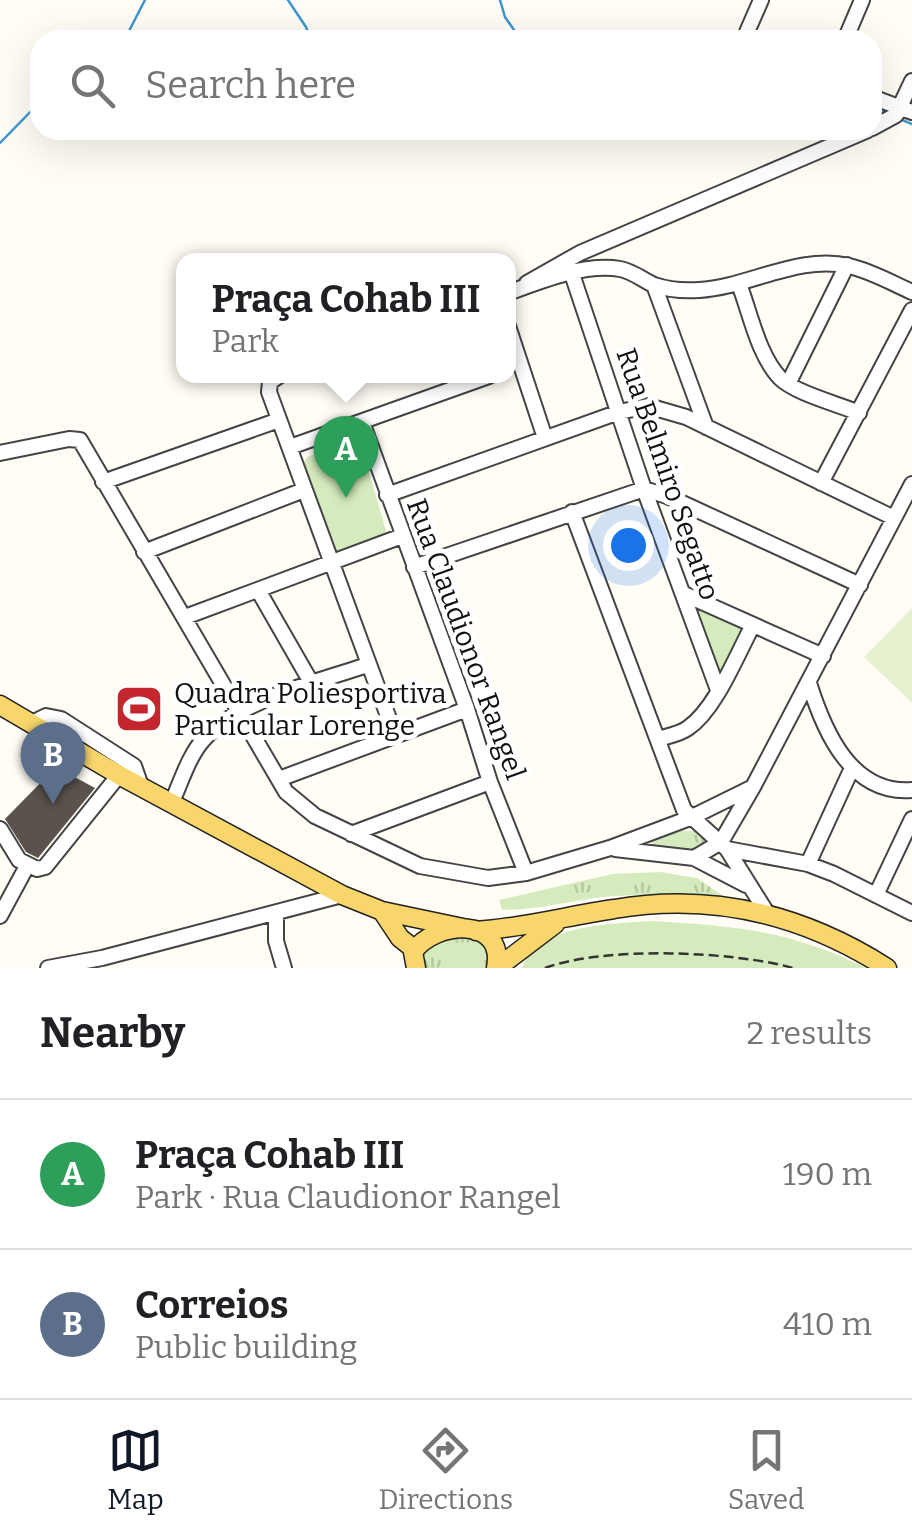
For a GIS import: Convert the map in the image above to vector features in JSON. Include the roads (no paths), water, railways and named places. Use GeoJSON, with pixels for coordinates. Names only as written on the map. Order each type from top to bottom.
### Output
{"type":"FeatureCollection","features":[{"type":"Feature","properties":{"kind":"main road"},"geometry":{"type":"LineString","coordinates":[[0,705],[118,775],[342,896],[485,935],[498,957],[496,968]]}},
{"type":"Feature","properties":{"kind":"main road"},"geometry":{"type":"LineString","coordinates":[[382,910],[410,960],[439,932],[668,904],[734,906],[768,912],[831,935],[887,968]]}},
{"type":"Feature","properties":{"kind":"main road"},"geometry":{"type":"LineString","coordinates":[[496,968],[564,919]]}},
{"type":"Feature","properties":{"kind":"street"},"geometry":{"type":"LineString","coordinates":[[749,30],[761,0]]}},
{"type":"Feature","properties":{"kind":"street"},"geometry":{"type":"LineString","coordinates":[[850,30],[862,0]]}},
{"type":"Feature","properties":{"kind":"street"},"geometry":{"type":"LineString","coordinates":[[882,124],[907,110],[912,81]]}},
{"type":"Feature","properties":{"kind":"street"},"geometry":{"type":"LineString","coordinates":[[882,101],[907,110]]}},
{"type":"Feature","properties":{"kind":"street"},"geometry":{"type":"LineString","coordinates":[[516,290],[580,253],[847,140]]}},
{"type":"Feature","properties":{"kind":"street"},"geometry":{"type":"LineString","coordinates":[[516,291],[572,274],[619,269],[675,290],[700,290],[819,263],[846,265],[912,292]]}},
{"type":"Feature","properties":{"kind":"street"},"geometry":{"type":"LineString","coordinates":[[788,384],[846,265]]}},
{"type":"Feature","properties":{"kind":"street","name":"Rua Belmiro Segatto"},"geometry":{"type":"LineString","coordinates":[[572,274],[644,489],[718,690]]}},
{"type":"Feature","properties":{"kind":"street"},"geometry":{"type":"LineString","coordinates":[[654,284],[706,427]]}},
{"type":"Feature","properties":{"kind":"street"},"geometry":{"type":"LineString","coordinates":[[740,284],[778,376],[788,384],[859,413]]}},
{"type":"Feature","properties":{"kind":"street"},"geometry":{"type":"LineString","coordinates":[[821,483],[912,310]]}},
{"type":"Feature","properties":{"kind":"street"},"geometry":{"type":"LineString","coordinates":[[516,370],[546,438]]}},
{"type":"Feature","properties":{"kind":"street"},"geometry":{"type":"LineString","coordinates":[[270,383],[269,392],[394,735]]}},
{"type":"Feature","properties":{"kind":"street"},"geometry":{"type":"LineString","coordinates":[[290,446],[469,383]]}},
{"type":"Feature","properties":{"kind":"street"},"geometry":{"type":"LineString","coordinates":[[387,495],[619,412],[648,406],[686,417],[821,483],[903,510]]}},
{"type":"Feature","properties":{"kind":"street"},"geometry":{"type":"LineString","coordinates":[[103,482],[279,420]]}},
{"type":"Feature","properties":{"kind":"street","name":"Rua Claudionor Rangel"},"geometry":{"type":"LineString","coordinates":[[362,422],[526,873]]}},
{"type":"Feature","properties":{"kind":"street"},"geometry":{"type":"LineString","coordinates":[[0,453],[80,440],[294,802],[420,866],[488,878],[526,873],[648,835],[753,787]]}},
{"type":"Feature","properties":{"kind":"street"},"geometry":{"type":"LineString","coordinates":[[724,845],[903,510],[912,484]]}},
{"type":"Feature","properties":{"kind":"street"},"geometry":{"type":"LineString","coordinates":[[414,566],[644,489],[860,585]]}},
{"type":"Feature","properties":{"kind":"street"},"geometry":{"type":"LineString","coordinates":[[144,552],[304,490]]}},
{"type":"Feature","properties":{"kind":"street"},"geometry":{"type":"LineString","coordinates":[[572,512],[690,818],[724,845],[768,912]]}},
{"type":"Feature","properties":{"kind":"street"},"geometry":{"type":"LineString","coordinates":[[185,617],[402,536]]}},
{"type":"Feature","properties":{"kind":"street"},"geometry":{"type":"LineString","coordinates":[[258,590],[312,684]]}},
{"type":"Feature","properties":{"kind":"street"},"geometry":{"type":"LineString","coordinates":[[684,594],[823,656]]}},
{"type":"Feature","properties":{"kind":"street"},"geometry":{"type":"LineString","coordinates":[[658,738],[686,730],[698,720],[753,625]]}},
{"type":"Feature","properties":{"kind":"street"},"geometry":{"type":"LineString","coordinates":[[172,802],[200,742],[240,711],[367,664]]}},
{"type":"Feature","properties":{"kind":"street"},"geometry":{"type":"LineString","coordinates":[[809,683],[833,745],[852,768],[875,783],[912,790]]}},
{"type":"Feature","properties":{"kind":"street"},"geometry":{"type":"LineString","coordinates":[[278,779],[467,709]]}},
{"type":"Feature","properties":{"kind":"street"},"geometry":{"type":"LineString","coordinates":[[30,724],[46,716],[61,720],[134,766],[141,786]]}},
{"type":"Feature","properties":{"kind":"street"},"geometry":{"type":"LineString","coordinates":[[808,864],[852,768]]}},
{"type":"Feature","properties":{"kind":"street"},"geometry":{"type":"LineString","coordinates":[[0,829],[19,860],[37,869],[54,860],[118,775]]}},
{"type":"Feature","properties":{"kind":"street"},"geometry":{"type":"LineString","coordinates":[[352,834],[490,782]]}},
{"type":"Feature","properties":{"kind":"street"},"geometry":{"type":"LineString","coordinates":[[876,895],[908,837],[912,819]]}},
{"type":"Feature","properties":{"kind":"street"},"geometry":{"type":"LineString","coordinates":[[648,835],[646,846],[652,854]]}},
{"type":"Feature","properties":{"kind":"street"},"geometry":{"type":"LineString","coordinates":[[694,858],[724,845],[808,864],[912,914]]}},
{"type":"Feature","properties":{"kind":"street"},"geometry":{"type":"LineString","coordinates":[[610,848],[694,858],[750,887]]}},
{"type":"Feature","properties":{"kind":"street"},"geometry":{"type":"LineString","coordinates":[[0,916],[27,866]]}},
{"type":"Feature","properties":{"kind":"street"},"geometry":{"type":"LineString","coordinates":[[48,968],[102,958],[342,896]]}},
{"type":"Feature","properties":{"kind":"street"},"geometry":{"type":"LineString","coordinates":[[276,914],[276,940],[284,968]]}},
{"type":"Feature","properties":{"kind":"waterway"},"geometry":{"type":"LineString","coordinates":[[130,30],[145,0]]}},
{"type":"Feature","properties":{"kind":"waterway"},"geometry":{"type":"LineString","coordinates":[[288,0],[307,30]]}},
{"type":"Feature","properties":{"kind":"waterway"},"geometry":{"type":"LineString","coordinates":[[500,0],[514,30]]}},
{"type":"Feature","properties":{"kind":"waterway"},"geometry":{"type":"LineString","coordinates":[[882,111],[888,114]]}},
{"type":"Feature","properties":{"kind":"waterway"},"geometry":{"type":"LineString","coordinates":[[0,143],[30,112]]}},
{"type":"Feature","properties":{"kind":"waterway"},"geometry":{"type":"LineString","coordinates":[[900,119],[912,124]]}},
{"type":"Feature","properties":{"kind":"place","name":"Praça Cohab III"},"geometry":{"type":"Point","coordinates":[346,498]}},
{"type":"Feature","properties":{"kind":"place","name":"Quadra Poliesportiva Particular Lorenge"},"geometry":{"type":"Point","coordinates":[139,709]}},
{"type":"Feature","properties":{"kind":"place","name":"Correios"},"geometry":{"type":"Point","coordinates":[53,804]}}]}
